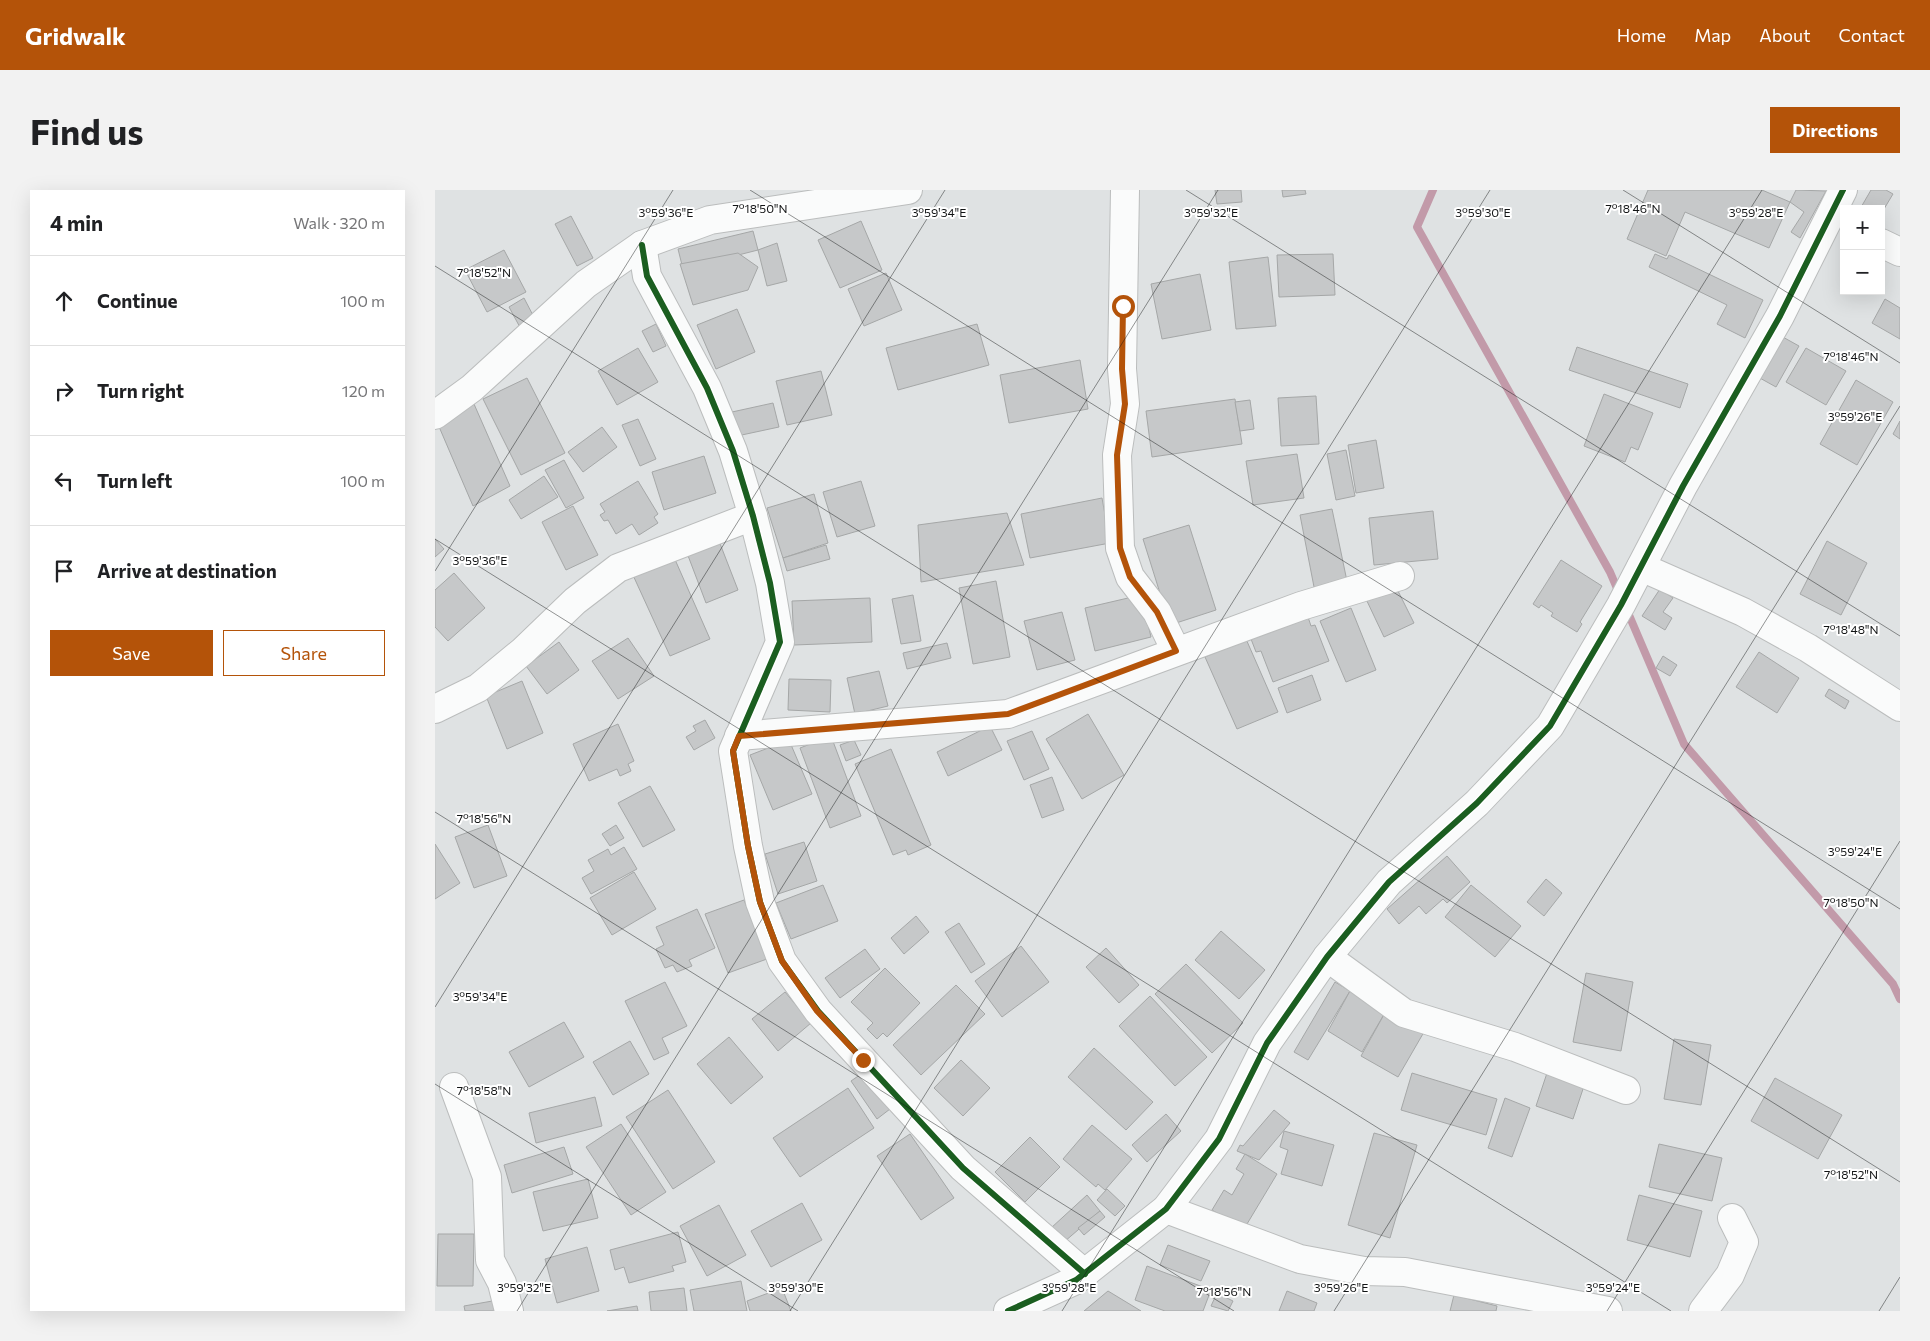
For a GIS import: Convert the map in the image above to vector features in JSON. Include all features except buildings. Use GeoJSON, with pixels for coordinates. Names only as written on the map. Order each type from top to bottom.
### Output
{"type":"FeatureCollection","features":[{"type":"Feature","properties":{"kind":"street"},"geometry":{"type":"LineString","coordinates":[[435,415],[472,388],[586,284],[642,245],[710,220],[908,190]]}},
{"type":"Feature","properties":{"kind":"street"},"geometry":{"type":"LineString","coordinates":[[1125,190],[1122,369],[1125,404],[1117,455],[1120,548],[1130,577],[1157,612],[1176,651]]}},
{"type":"Feature","properties":{"kind":"street"},"geometry":{"type":"LineString","coordinates":[[1008,1311],[1038,1306],[1085,1274],[1166,1209],[1219,1139],[1267,1043],[1327,957],[1389,882],[1477,803],[1550,726],[1631,585],[1683,486],[1780,316],[1837,222],[1843,190]]}},
{"type":"Feature","properties":{"kind":"street"},"geometry":{"type":"LineString","coordinates":[[642,245],[647,276],[707,388],[733,451],[753,516],[770,583],[780,642],[733,751],[748,846],[760,902],[782,961],[817,1011],[963,1168],[1085,1274]]}},
{"type":"Feature","properties":{"kind":"street"},"geometry":{"type":"LineString","coordinates":[[1885,245],[1900,252]]}},
{"type":"Feature","properties":{"kind":"street"},"geometry":{"type":"LineString","coordinates":[[435,709],[478,688],[523,651],[575,601],[618,568],[753,516]]}},
{"type":"Feature","properties":{"kind":"street"},"geometry":{"type":"LineString","coordinates":[[739,736],[1008,714],[1301,606],[1400,576]]}},
{"type":"Feature","properties":{"kind":"street"},"geometry":{"type":"LineString","coordinates":[[1631,585],[1743,612],[1808,648],[1900,707]]}},
{"type":"Feature","properties":{"kind":"street"},"geometry":{"type":"LineString","coordinates":[[1327,957],[1404,1013],[1515,1047],[1626,1090]]}},
{"type":"Feature","properties":{"kind":"street"},"geometry":{"type":"LineString","coordinates":[[454,1087],[487,1177],[490,1260],[502,1283],[509,1311]]}},
{"type":"Feature","properties":{"kind":"street"},"geometry":{"type":"LineString","coordinates":[[1166,1209],[1300,1259],[1364,1271],[1405,1272],[1608,1311]]}},
{"type":"Feature","properties":{"kind":"street"},"geometry":{"type":"LineString","coordinates":[[1703,1311],[1730,1275],[1744,1242],[1732,1218]]}},
{"type":"Feature","properties":{"kind":"waterway"},"geometry":{"type":"LineString","coordinates":[[1433,190],[1417,227],[1610,572],[1619,593]]}},
{"type":"Feature","properties":{"kind":"waterway"},"geometry":{"type":"LineString","coordinates":[[1626,608],[1684,744],[1893,984],[1900,999]]}},
{"type":"Feature","properties":{"kind":"cycle path"},"geometry":{"type":"LineString","coordinates":[[1008,1311],[1076,1280],[1166,1209],[1219,1139],[1267,1043],[1327,957],[1389,882],[1477,803],[1550,726],[1621,605],[1683,486],[1780,316],[1843,190]]}},
{"type":"Feature","properties":{"kind":"cycle path"},"geometry":{"type":"LineString","coordinates":[[642,245],[647,276],[707,388],[733,451],[753,516],[770,583],[780,642],[733,751],[748,846],[760,902],[782,961],[818,1011],[963,1168],[1085,1274]]}},
{"type":"Feature","properties":{"kind":"route"},"geometry":{"type":"LineString","coordinates":[[863,1060],[817,1011],[782,961],[760,902],[748,846],[733,751],[739,736],[1008,714],[1176,651],[1157,612],[1130,577],[1120,548],[1117,455],[1125,404],[1122,369],[1123,306]]}}]}
